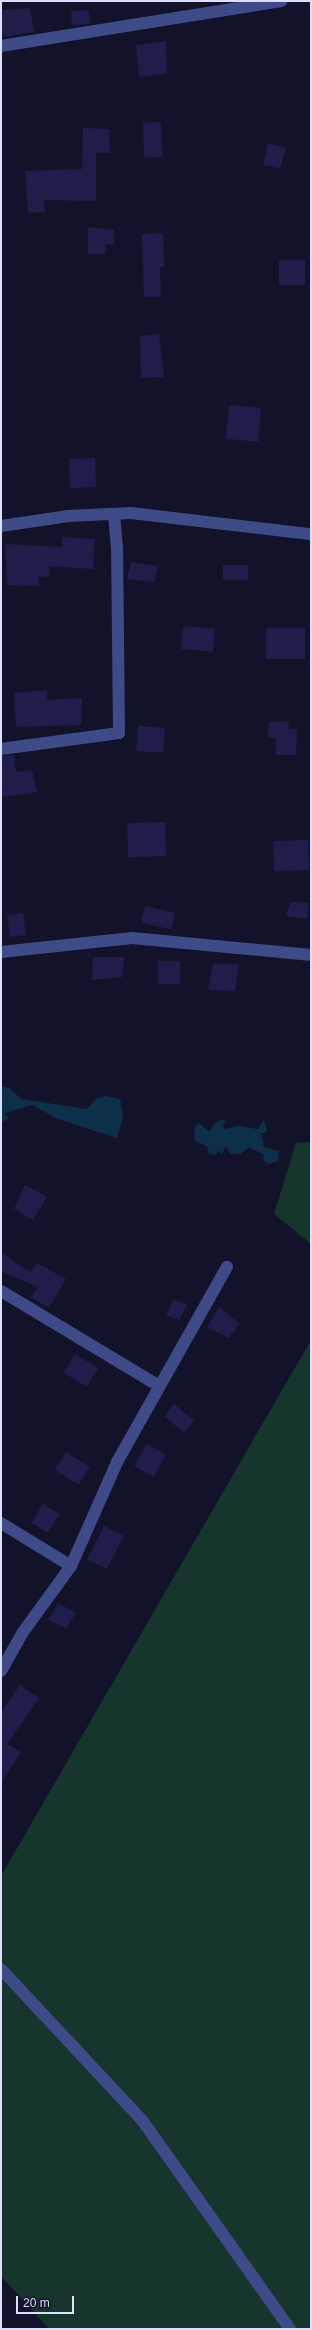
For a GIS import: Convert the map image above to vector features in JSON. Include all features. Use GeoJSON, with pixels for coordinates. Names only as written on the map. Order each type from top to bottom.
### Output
{"type":"FeatureCollection","features":[{"type":"Feature","properties":{"kind":"street"},"geometry":{"type":"LineString","coordinates":[[1,46],[281,1]]}},
{"type":"Feature","properties":{"kind":"street"},"geometry":{"type":"LineString","coordinates":[[1,526],[68,516],[131,513],[311,534]]}},
{"type":"Feature","properties":{"kind":"street"},"geometry":{"type":"LineString","coordinates":[[1,749],[119,733],[118,548],[114,514]]}},
{"type":"Feature","properties":{"kind":"street"},"geometry":{"type":"LineString","coordinates":[[1,952],[132,938],[311,955]]}},
{"type":"Feature","properties":{"kind":"street"},"geometry":{"type":"LineString","coordinates":[[1,1671],[23,1632],[71,1566],[117,1462],[227,1267]]}},
{"type":"Feature","properties":{"kind":"street"},"geometry":{"type":"LineString","coordinates":[[1,1291],[159,1386]]}},
{"type":"Feature","properties":{"kind":"street"},"geometry":{"type":"LineString","coordinates":[[1,1523],[71,1566]]}},
{"type":"Feature","properties":{"kind":"street"},"geometry":{"type":"LineString","coordinates":[[1,1969],[142,2120],[290,2329]]}},
{"type":"Feature","properties":{"kind":"green space"},"geometry":{"type":"Polygon","coordinates":[[[311,1142],[311,1244],[274,1214],[296,1143],[311,1142]]]}},
{"type":"Feature","properties":{"kind":"green space"},"geometry":{"type":"Polygon","coordinates":[[[311,1340],[311,2329],[49,2329],[1,2276],[1,1876],[311,1340]]]}},
{"type":"Feature","properties":{"kind":"water"},"geometry":{"type":"Polygon","coordinates":[[[1,1086],[10,1088],[21,1099],[87,1109],[96,1099],[105,1096],[120,1099],[123,1117],[117,1138],[58,1119],[32,1105],[5,1113],[9,1118],[1,1123],[1,1086]]]}},
{"type":"Feature","properties":{"kind":"water"},"geometry":{"type":"Polygon","coordinates":[[[224,1119],[226,1123],[222,1125],[225,1129],[238,1126],[258,1129],[264,1120],[267,1132],[259,1134],[262,1135],[264,1147],[279,1151],[278,1161],[268,1164],[264,1161],[263,1154],[249,1147],[240,1154],[230,1154],[226,1146],[222,1154],[217,1151],[216,1155],[209,1154],[207,1146],[195,1141],[194,1128],[199,1123],[209,1132],[216,1122],[224,1119]]]}},
{"type":"Feature","properties":{"kind":"building"},"geometry":{"type":"Polygon","coordinates":[[[30,8],[34,32],[1,37],[1,10],[30,8]]]}},
{"type":"Feature","properties":{"kind":"building"},"geometry":{"type":"Polygon","coordinates":[[[89,10],[90,24],[72,25],[71,11],[89,10]]]}},
{"type":"Feature","properties":{"kind":"building"},"geometry":{"type":"Polygon","coordinates":[[[166,41],[167,73],[139,77],[136,45],[166,41]]]}},
{"type":"Feature","properties":{"kind":"building"},"geometry":{"type":"Polygon","coordinates":[[[161,122],[162,157],[144,158],[143,123],[161,122]]]}},
{"type":"Feature","properties":{"kind":"building"},"geometry":{"type":"Polygon","coordinates":[[[83,128],[109,129],[110,153],[96,153],[96,201],[44,200],[45,212],[28,213],[25,171],[82,169],[83,128]]]}},
{"type":"Feature","properties":{"kind":"building"},"geometry":{"type":"Polygon","coordinates":[[[268,143],[286,148],[280,168],[263,165],[268,143]]]}},
{"type":"Feature","properties":{"kind":"building"},"geometry":{"type":"Polygon","coordinates":[[[88,227],[114,230],[114,244],[106,245],[105,254],[88,254],[88,227]]]}},
{"type":"Feature","properties":{"kind":"building"},"geometry":{"type":"Polygon","coordinates":[[[163,233],[164,267],[160,267],[161,297],[144,297],[142,234],[163,233]]]}},
{"type":"Feature","properties":{"kind":"building"},"geometry":{"type":"Polygon","coordinates":[[[279,260],[305,260],[305,285],[279,285],[279,260]]]}},
{"type":"Feature","properties":{"kind":"building"},"geometry":{"type":"Polygon","coordinates":[[[159,334],[164,377],[141,378],[140,336],[159,334]]]}},
{"type":"Feature","properties":{"kind":"building"},"geometry":{"type":"Polygon","coordinates":[[[229,405],[261,408],[258,442],[226,439],[229,405]]]}},
{"type":"Feature","properties":{"kind":"building"},"geometry":{"type":"Polygon","coordinates":[[[95,458],[96,487],[70,488],[69,459],[95,458]]]}},
{"type":"Feature","properties":{"kind":"building"},"geometry":{"type":"Polygon","coordinates":[[[62,537],[95,539],[93,569],[49,566],[50,576],[38,577],[39,586],[7,585],[5,544],[62,547],[62,537]]]}},
{"type":"Feature","properties":{"kind":"building"},"geometry":{"type":"Polygon","coordinates":[[[131,562],[158,566],[154,582],[127,579],[131,562]]]}},
{"type":"Feature","properties":{"kind":"building"},"geometry":{"type":"Polygon","coordinates":[[[223,565],[248,565],[248,580],[223,580],[223,565]]]}},
{"type":"Feature","properties":{"kind":"building"},"geometry":{"type":"Polygon","coordinates":[[[183,626],[215,629],[213,652],[181,649],[183,626]]]}},
{"type":"Feature","properties":{"kind":"building"},"geometry":{"type":"Polygon","coordinates":[[[266,628],[305,628],[305,659],[266,659],[266,628]]]}},
{"type":"Feature","properties":{"kind":"building"},"geometry":{"type":"Polygon","coordinates":[[[47,690],[47,700],[82,698],[81,725],[16,727],[14,693],[47,690]]]}},
{"type":"Feature","properties":{"kind":"building"},"geometry":{"type":"Polygon","coordinates":[[[289,721],[288,729],[297,729],[296,755],[276,755],[276,738],[267,737],[269,722],[289,721]]]}},
{"type":"Feature","properties":{"kind":"building"},"geometry":{"type":"Polygon","coordinates":[[[138,726],[165,728],[163,753],[136,751],[138,726]]]}},
{"type":"Feature","properties":{"kind":"building"},"geometry":{"type":"Polygon","coordinates":[[[14,755],[16,772],[32,770],[37,792],[2,797],[1,756],[14,755]]]}},
{"type":"Feature","properties":{"kind":"building"},"geometry":{"type":"Polygon","coordinates":[[[165,822],[166,856],[128,857],[127,823],[165,822]]]}},
{"type":"Feature","properties":{"kind":"building"},"geometry":{"type":"Polygon","coordinates":[[[308,840],[309,870],[274,871],[273,841],[308,840]]]}},
{"type":"Feature","properties":{"kind":"building"},"geometry":{"type":"Polygon","coordinates":[[[291,902],[309,903],[307,919],[286,916],[291,902]]]}},
{"type":"Feature","properties":{"kind":"building"},"geometry":{"type":"Polygon","coordinates":[[[145,906],[175,913],[171,930],[141,923],[145,906]]]}},
{"type":"Feature","properties":{"kind":"building"},"geometry":{"type":"Polygon","coordinates":[[[23,913],[26,935],[10,937],[7,915],[23,913]]]}},
{"type":"Feature","properties":{"kind":"building"},"geometry":{"type":"Polygon","coordinates":[[[93,957],[124,957],[122,977],[92,980],[93,957]]]}},
{"type":"Feature","properties":{"kind":"building"},"geometry":{"type":"Polygon","coordinates":[[[158,961],[180,961],[180,984],[158,984],[158,961]]]}},
{"type":"Feature","properties":{"kind":"building"},"geometry":{"type":"Polygon","coordinates":[[[213,964],[239,964],[235,991],[208,990],[213,964]]]}},
{"type":"Feature","properties":{"kind":"building"},"geometry":{"type":"Polygon","coordinates":[[[25,1185],[47,1197],[33,1220],[14,1209],[25,1185]]]}},
{"type":"Feature","properties":{"kind":"building"},"geometry":{"type":"Polygon","coordinates":[[[1,1252],[31,1273],[37,1263],[66,1279],[49,1308],[31,1297],[38,1287],[1,1271],[1,1252]]]}},
{"type":"Feature","properties":{"kind":"building"},"geometry":{"type":"Polygon","coordinates":[[[173,1300],[187,1304],[180,1320],[166,1316],[173,1300]]]}},
{"type":"Feature","properties":{"kind":"building"},"geometry":{"type":"Polygon","coordinates":[[[219,1307],[240,1324],[228,1338],[207,1327],[219,1307]]]}},
{"type":"Feature","properties":{"kind":"building"},"geometry":{"type":"Polygon","coordinates":[[[75,1354],[98,1368],[87,1387],[64,1373],[75,1354]]]}},
{"type":"Feature","properties":{"kind":"building"},"geometry":{"type":"Polygon","coordinates":[[[174,1404],[194,1420],[184,1433],[164,1416],[174,1404]]]}},
{"type":"Feature","properties":{"kind":"building"},"geometry":{"type":"Polygon","coordinates":[[[147,1444],[166,1455],[154,1477],[134,1466],[147,1444]]]}},
{"type":"Feature","properties":{"kind":"building"},"geometry":{"type":"Polygon","coordinates":[[[66,1452],[90,1467],[79,1485],[55,1470],[66,1452]]]}},
{"type":"Feature","properties":{"kind":"building"},"geometry":{"type":"Polygon","coordinates":[[[43,1504],[59,1514],[47,1533],[31,1523],[43,1504]]]}},
{"type":"Feature","properties":{"kind":"building"},"geometry":{"type":"Polygon","coordinates":[[[104,1526],[124,1536],[107,1569],[87,1559],[104,1526]]]}},
{"type":"Feature","properties":{"kind":"building"},"geometry":{"type":"Polygon","coordinates":[[[58,1603],[76,1613],[66,1628],[48,1620],[58,1603]]]}},
{"type":"Feature","properties":{"kind":"building"},"geometry":{"type":"Polygon","coordinates":[[[20,1685],[39,1698],[7,1744],[21,1752],[1,1784],[1,1713],[20,1685]]]}}]}
